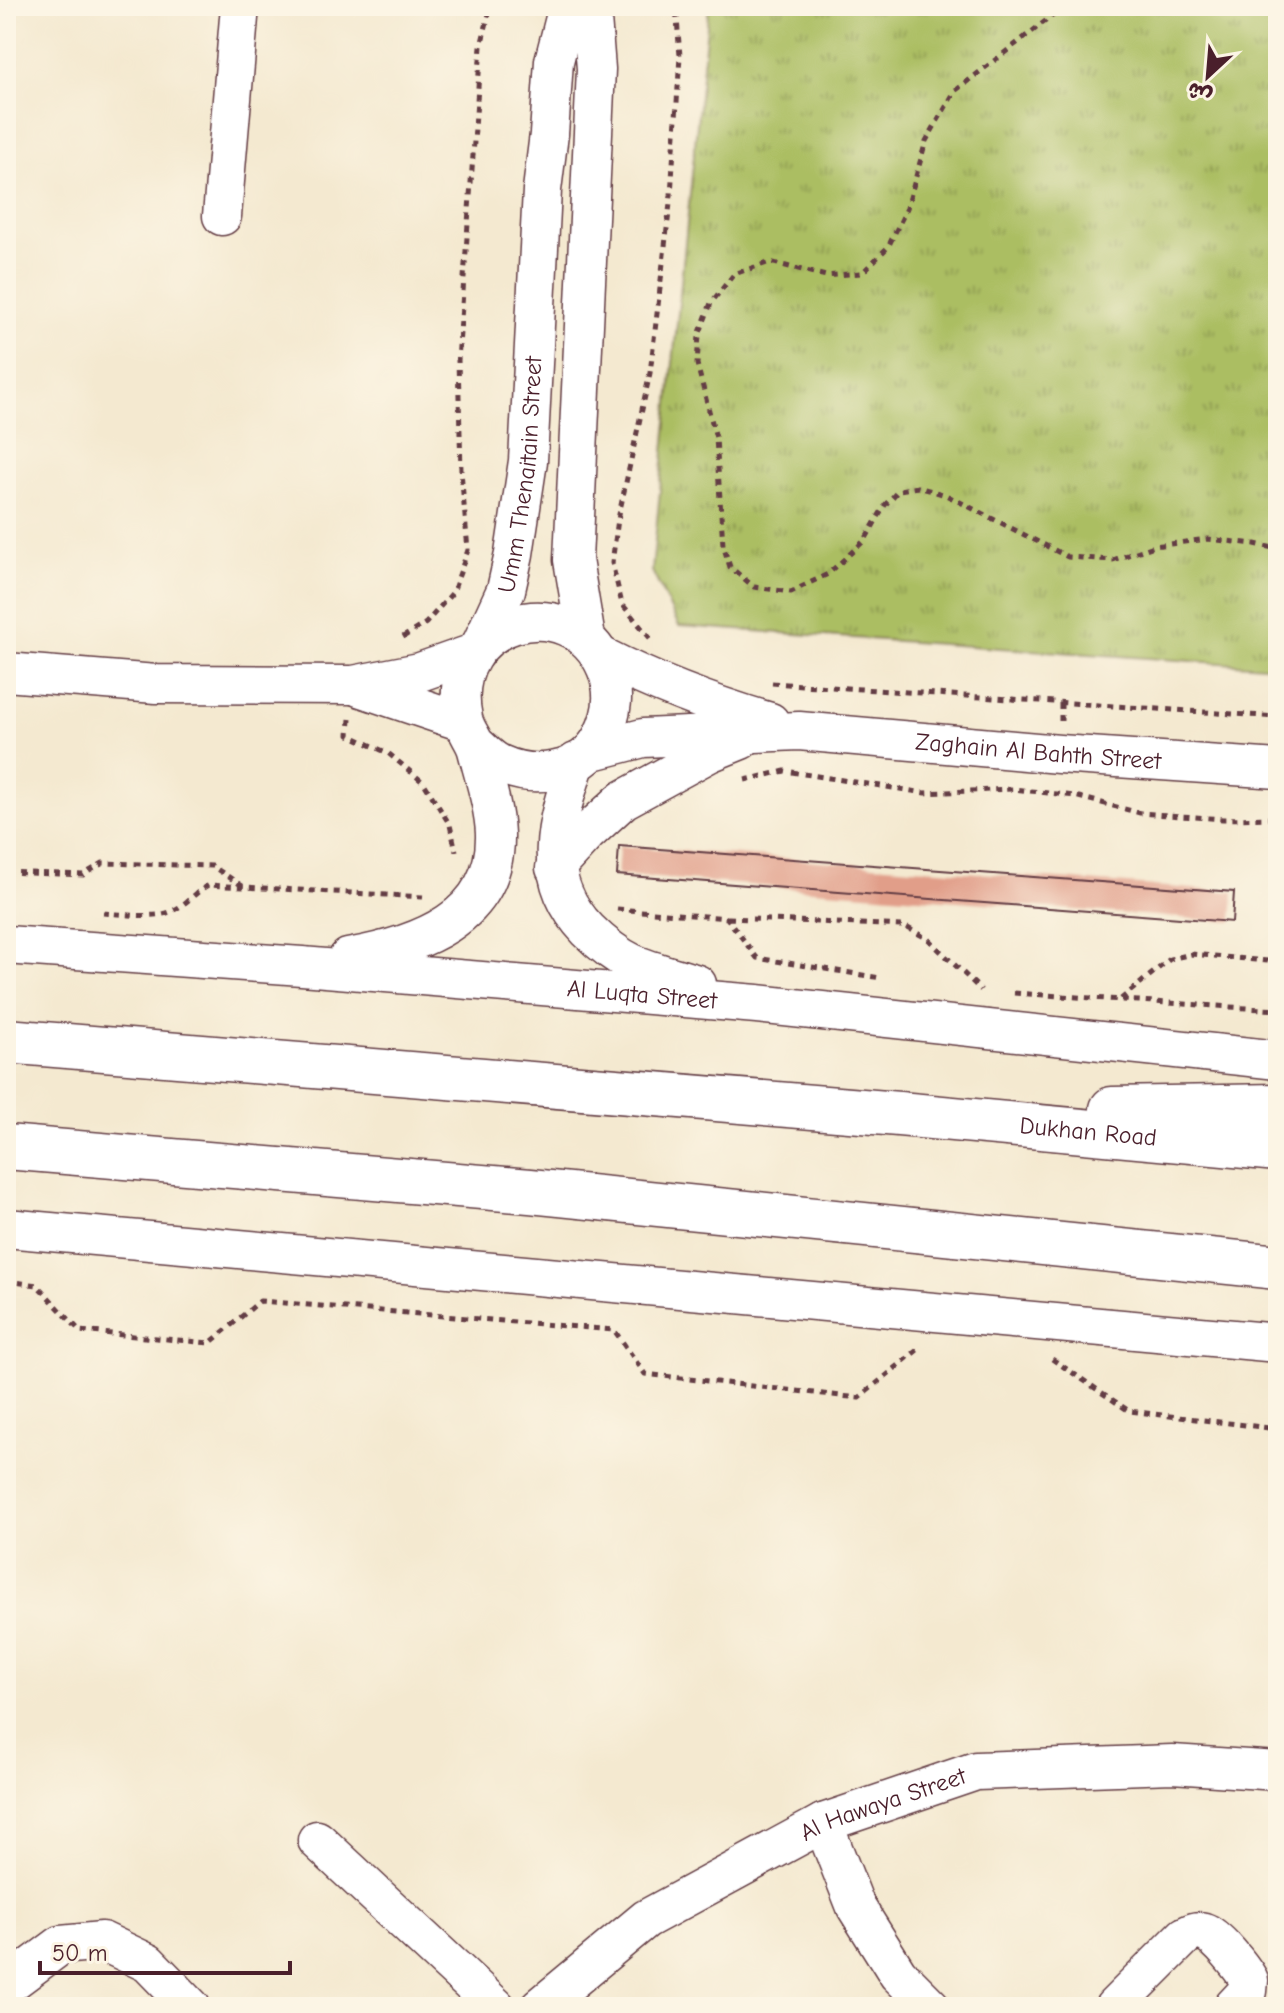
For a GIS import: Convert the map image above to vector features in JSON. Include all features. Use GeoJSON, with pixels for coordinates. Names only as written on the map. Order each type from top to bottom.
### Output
{"type":"FeatureCollection","features":[{"type":"Feature","properties":{"kind":"main road"},"geometry":{"type":"LineString","coordinates":[[6,1041],[899,1114],[1278,1106]]}},
{"type":"Feature","properties":{"kind":"main road","name":"Dukhan Road"},"geometry":{"type":"LineString","coordinates":[[899,1114],[1278,1149]]}},
{"type":"Feature","properties":{"kind":"main road"},"geometry":{"type":"LineString","coordinates":[[6,1147],[530,1191],[1278,1270]]}},
{"type":"Feature","properties":{"kind":"street"},"geometry":{"type":"LineString","coordinates":[[222,216],[240,6]]}},
{"type":"Feature","properties":{"kind":"street","name":"Umm Thenaitain Street"},"geometry":{"type":"LineString","coordinates":[[477,648],[506,590],[528,461],[542,190],[554,61],[568,6]]}},
{"type":"Feature","properties":{"kind":"street","name":"Umm Thenaitain Street"},"geometry":{"type":"LineString","coordinates":[[591,6],[596,69],[573,560],[593,647]]}},
{"type":"Feature","properties":{"kind":"street"},"geometry":{"type":"LineString","coordinates":[[549,134],[565,146],[575,147],[592,140]]}},
{"type":"Feature","properties":{"kind":"street"},"geometry":{"type":"LineString","coordinates":[[542,190],[557,178],[576,180],[583,185],[590,204]]}},
{"type":"Feature","properties":{"kind":"street"},"geometry":{"type":"LineString","coordinates":[[537,302],[547,294],[560,291],[573,293],[584,300]]}},
{"type":"Feature","properties":{"kind":"street"},"geometry":{"type":"LineString","coordinates":[[6,672],[156,684],[353,685],[420,672],[477,648],[505,627],[533,620],[561,624],[593,647],[611,679],[613,704],[606,728],[585,757],[562,807],[556,835],[555,868],[568,905],[602,945],[632,962],[757,1004]]}},
{"type":"Feature","properties":{"kind":"street","name":"Zaghain Al Bahth Street"},"geometry":{"type":"LineString","coordinates":[[593,647],[652,682],[781,731]]}},
{"type":"Feature","properties":{"kind":"street"},"geometry":{"type":"LineString","coordinates":[[302,966],[385,952],[420,940],[448,925],[474,900],[486,880],[493,857],[495,832],[459,699],[462,676],[477,648]]}},
{"type":"Feature","properties":{"kind":"street"},"geometry":{"type":"LineString","coordinates":[[353,685],[470,734],[497,763],[523,773],[551,772],[585,757]]}},
{"type":"Feature","properties":{"kind":"street"},"geometry":{"type":"LineString","coordinates":[[555,868],[623,800],[709,753],[781,731]]}},
{"type":"Feature","properties":{"kind":"street","name":"Zaghain Al Bahth Street"},"geometry":{"type":"LineString","coordinates":[[585,757],[643,738],[781,731],[1278,769]]}},
{"type":"Feature","properties":{"kind":"street","name":"Al Luqta Street"},"geometry":{"type":"LineString","coordinates":[[6,945],[757,1004],[1278,1060]]}},
{"type":"Feature","properties":{"kind":"street"},"geometry":{"type":"LineString","coordinates":[[6,1228],[1278,1343]]}},
{"type":"Feature","properties":{"kind":"street","name":"Al Hawaya Street"},"geometry":{"type":"LineString","coordinates":[[540,2007],[646,1919],[823,1823],[976,1771],[1172,1764],[1278,1771]]}},
{"type":"Feature","properties":{"kind":"street"},"geometry":{"type":"LineString","coordinates":[[823,1823],[856,1907],[898,1974],[931,2007]]}},
{"type":"Feature","properties":{"kind":"street"},"geometry":{"type":"LineString","coordinates":[[317,1840],[496,2007]]}},
{"type":"Feature","properties":{"kind":"street"},"geometry":{"type":"LineString","coordinates":[[1114,2007],[1185,1936],[1205,1932],[1214,1938],[1249,1980],[1248,1991],[1233,2007]]}},
{"type":"Feature","properties":{"kind":"street"},"geometry":{"type":"LineString","coordinates":[[6,1986],[61,1945],[102,1941],[148,1963],[191,2007]]}},
{"type":"Feature","properties":{"kind":"path"},"geometry":{"type":"LineString","coordinates":[[391,644],[426,623],[453,592],[468,550],[461,471],[458,360],[481,46],[491,6]]}},
{"type":"Feature","properties":{"kind":"path"},"geometry":{"type":"LineString","coordinates":[[656,646],[622,604],[612,563],[618,519],[650,373],[671,195],[680,56],[676,6]]}},
{"type":"Feature","properties":{"kind":"path"},"geometry":{"type":"LineString","coordinates":[[1065,6],[955,91],[926,141],[907,208],[888,247],[862,273],[826,276],[770,262],[734,274],[711,303],[699,335],[697,364],[716,438],[723,545],[730,567],[754,587],[791,592],[828,574],[865,540],[885,505],[899,490],[918,487],[946,495],[1068,557],[1113,560],[1154,546],[1208,539],[1278,549]]}},
{"type":"Feature","properties":{"kind":"path"},"geometry":{"type":"LineString","coordinates":[[759,682],[1278,717]]}},
{"type":"Feature","properties":{"kind":"path"},"geometry":{"type":"LineString","coordinates":[[353,685],[349,735],[388,753],[424,783],[450,825],[459,865]]}},
{"type":"Feature","properties":{"kind":"path"},"geometry":{"type":"LineString","coordinates":[[732,782],[785,771],[925,793],[1013,789],[1075,796],[1140,813],[1223,819],[1278,818]]}},
{"type":"Feature","properties":{"kind":"path"},"geometry":{"type":"LineString","coordinates":[[6,872],[83,875],[103,863],[212,866],[244,887]]}},
{"type":"Feature","properties":{"kind":"path"},"geometry":{"type":"LineString","coordinates":[[727,918],[904,926],[928,939],[981,990]]}},
{"type":"Feature","properties":{"kind":"path"},"geometry":{"type":"LineString","coordinates":[[1120,1000],[1170,959],[1192,954],[1278,962]]}},
{"type":"Feature","properties":{"kind":"path"},"geometry":{"type":"LineString","coordinates":[[6,1281],[37,1285],[80,1331],[210,1343],[260,1301],[614,1330],[645,1374],[859,1398],[921,1347],[936,1348]]}},
{"type":"Feature","properties":{"kind":"path"},"geometry":{"type":"LineString","coordinates":[[1041,1351],[1129,1411],[1278,1429]]}},
{"type":"Feature","properties":{"kind":"green space"},"geometry":{"type":"Polygon","coordinates":[[[709,6],[1278,6],[1278,667],[679,626],[652,571],[709,6]]]}},
{"type":"Feature","properties":{"kind":"building"},"geometry":{"type":"Polygon","coordinates":[[[619,846],[1234,892],[1232,922],[617,875],[619,846]]]}}]}
